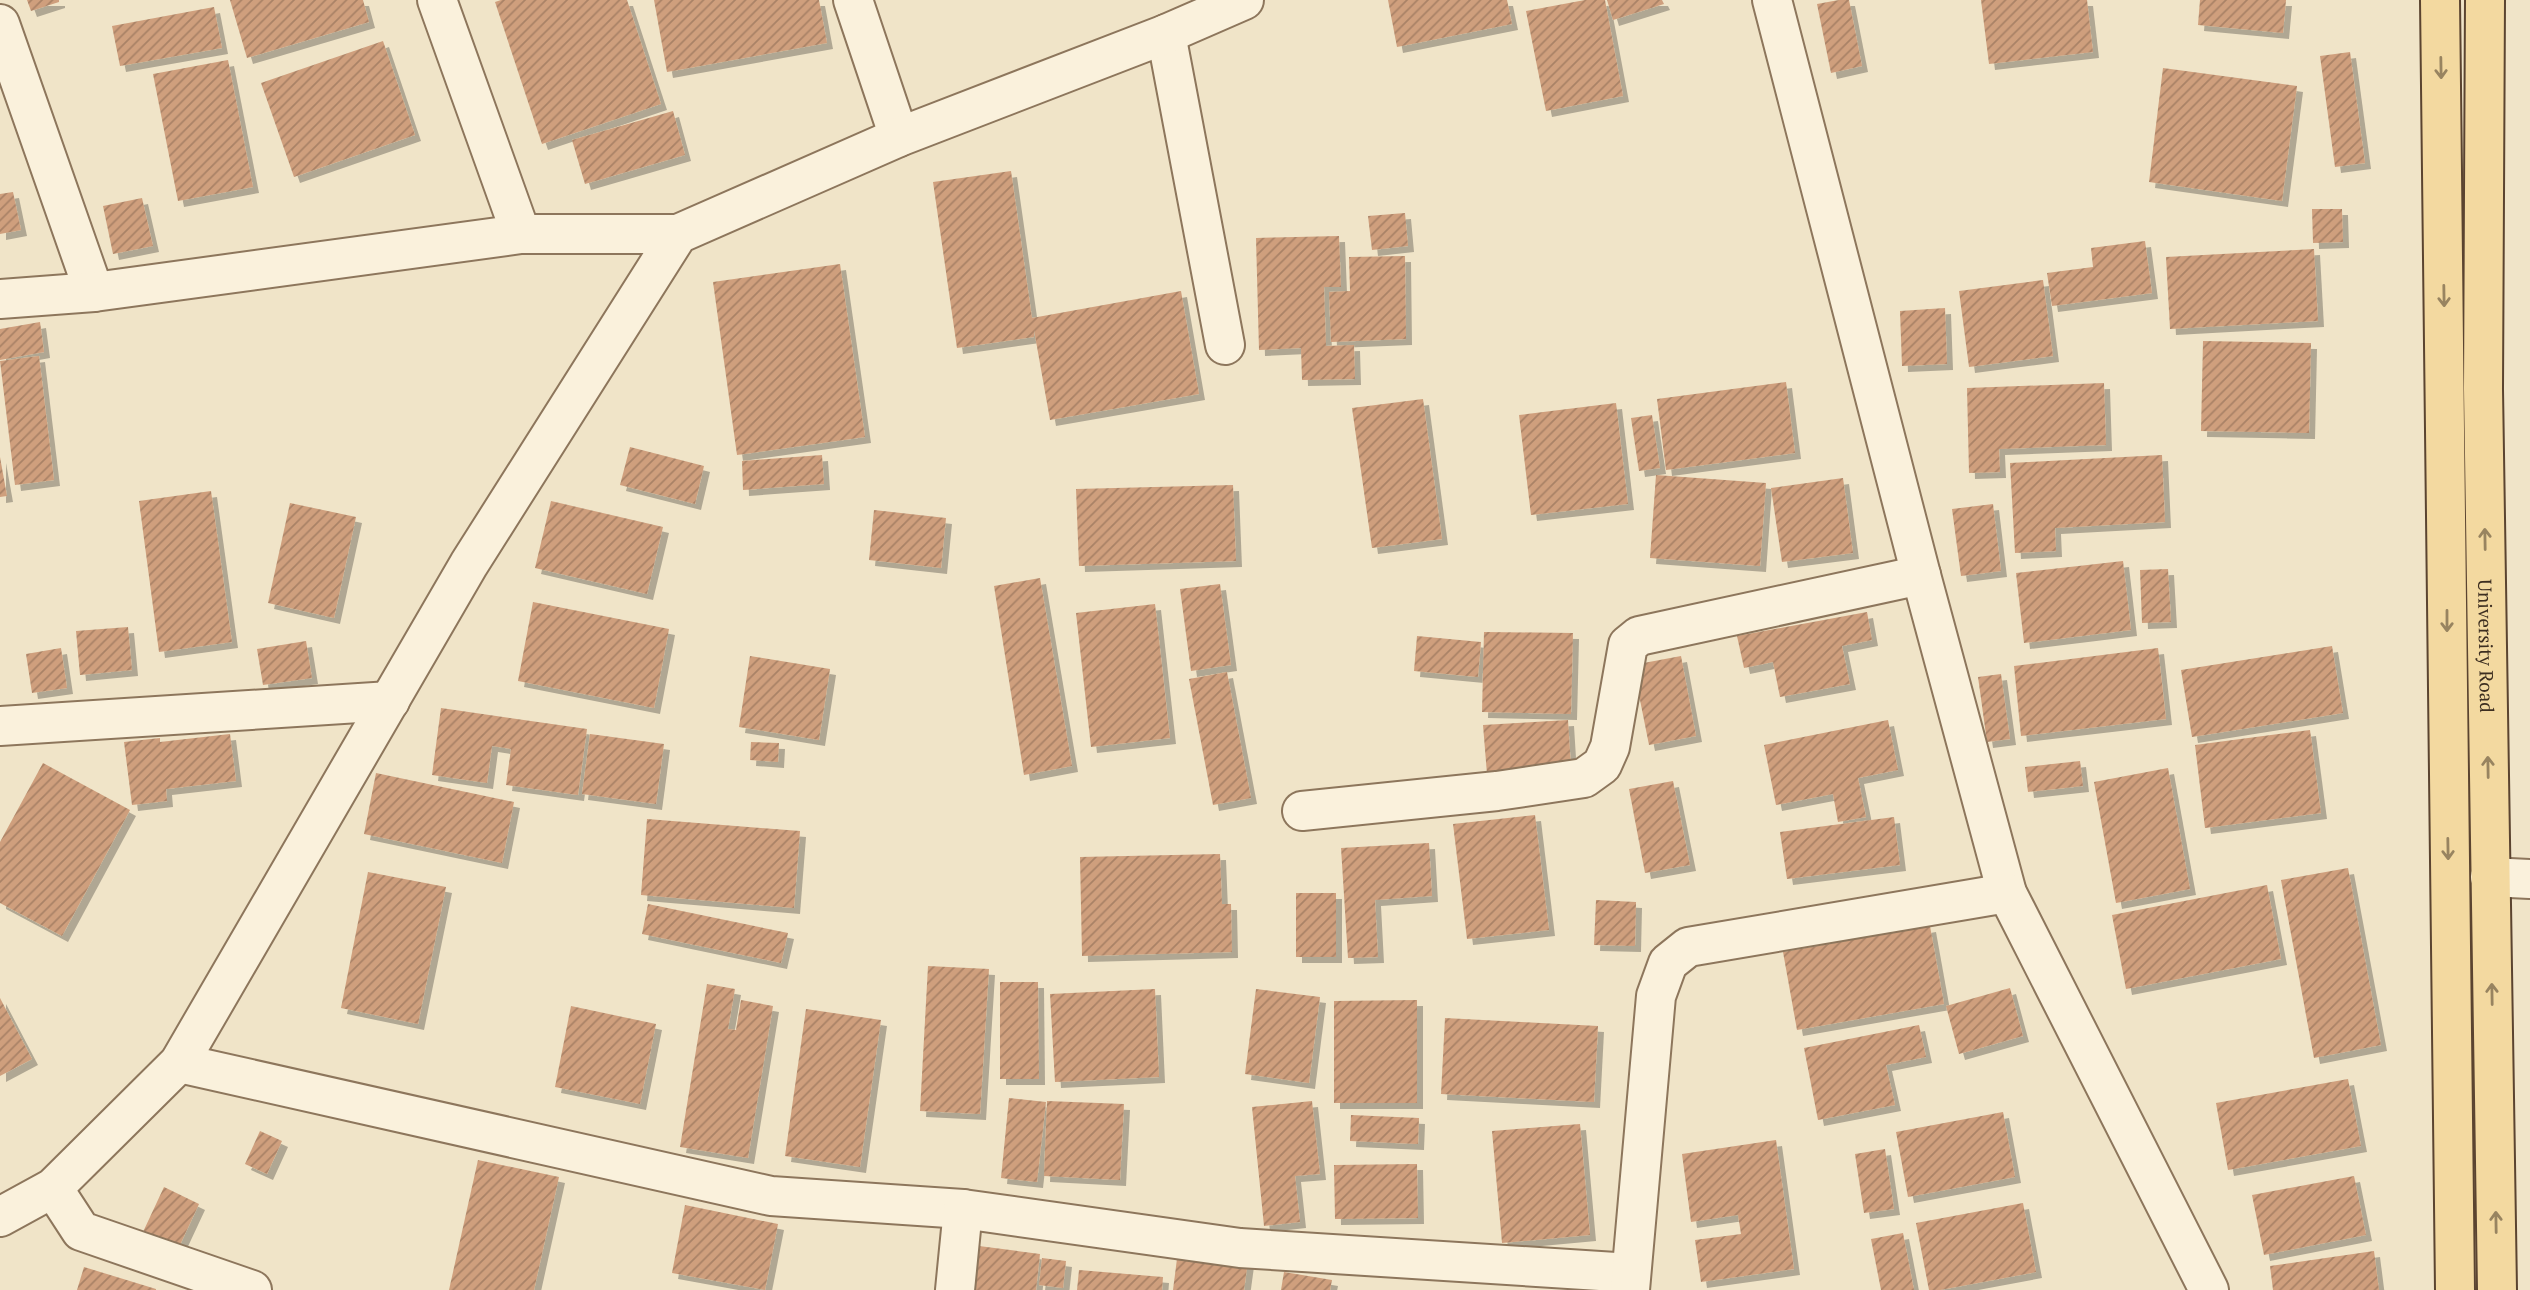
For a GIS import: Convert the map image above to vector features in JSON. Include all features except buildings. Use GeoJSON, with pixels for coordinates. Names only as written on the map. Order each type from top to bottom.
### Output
{"type":"FeatureCollection","features":[{"type":"Feature","properties":{"kind":"main road","name":"University Road"},"geometry":{"type":"LineString","coordinates":[[2440,0],[2455,1290]]}},
{"type":"Feature","properties":{"kind":"main road","name":"University Road"},"geometry":{"type":"LineString","coordinates":[[2485,0],[2483,389],[2497,1290]]}},
{"type":"Feature","properties":{"kind":"street"},"geometry":{"type":"LineString","coordinates":[[437,0],[521,234]]}},
{"type":"Feature","properties":{"kind":"street"},"geometry":{"type":"LineString","coordinates":[[853,0],[899,137]]}},
{"type":"Feature","properties":{"kind":"street"},"geometry":{"type":"LineString","coordinates":[[0,299],[94,292],[521,234],[678,234],[899,137],[1166,34],[1244,0]]}},
{"type":"Feature","properties":{"kind":"street"},"geometry":{"type":"LineString","coordinates":[[1772,0],[1921,575],[2007,893],[2209,1290]]}},
{"type":"Feature","properties":{"kind":"street"},"geometry":{"type":"LineString","coordinates":[[0,24],[94,292]]}},
{"type":"Feature","properties":{"kind":"street"},"geometry":{"type":"LineString","coordinates":[[1166,34],[1225,345]]}},
{"type":"Feature","properties":{"kind":"street"},"geometry":{"type":"LineString","coordinates":[[0,1217],[53,1188],[178,1063],[469,564],[678,234]]}},
{"type":"Feature","properties":{"kind":"street"},"geometry":{"type":"LineString","coordinates":[[1302,811],[1497,792],[1584,778],[1602,765],[1610,747],[1628,645],[1639,636],[1921,575]]}},
{"type":"Feature","properties":{"kind":"street"},"geometry":{"type":"LineString","coordinates":[[0,726],[390,701]]}},
{"type":"Feature","properties":{"kind":"street"},"geometry":{"type":"LineString","coordinates":[[2490,877],[2530,879]]}},
{"type":"Feature","properties":{"kind":"street"},"geometry":{"type":"LineString","coordinates":[[178,1063],[771,1196],[963,1209],[1240,1248],[1630,1281],[1656,996],[1668,962],[1688,947],[2007,893]]}},
{"type":"Feature","properties":{"kind":"street"},"geometry":{"type":"LineString","coordinates":[[53,1188],[81,1231],[252,1290]]}},
{"type":"Feature","properties":{"kind":"street"},"geometry":{"type":"LineString","coordinates":[[955,1290],[963,1209]]}}]}
